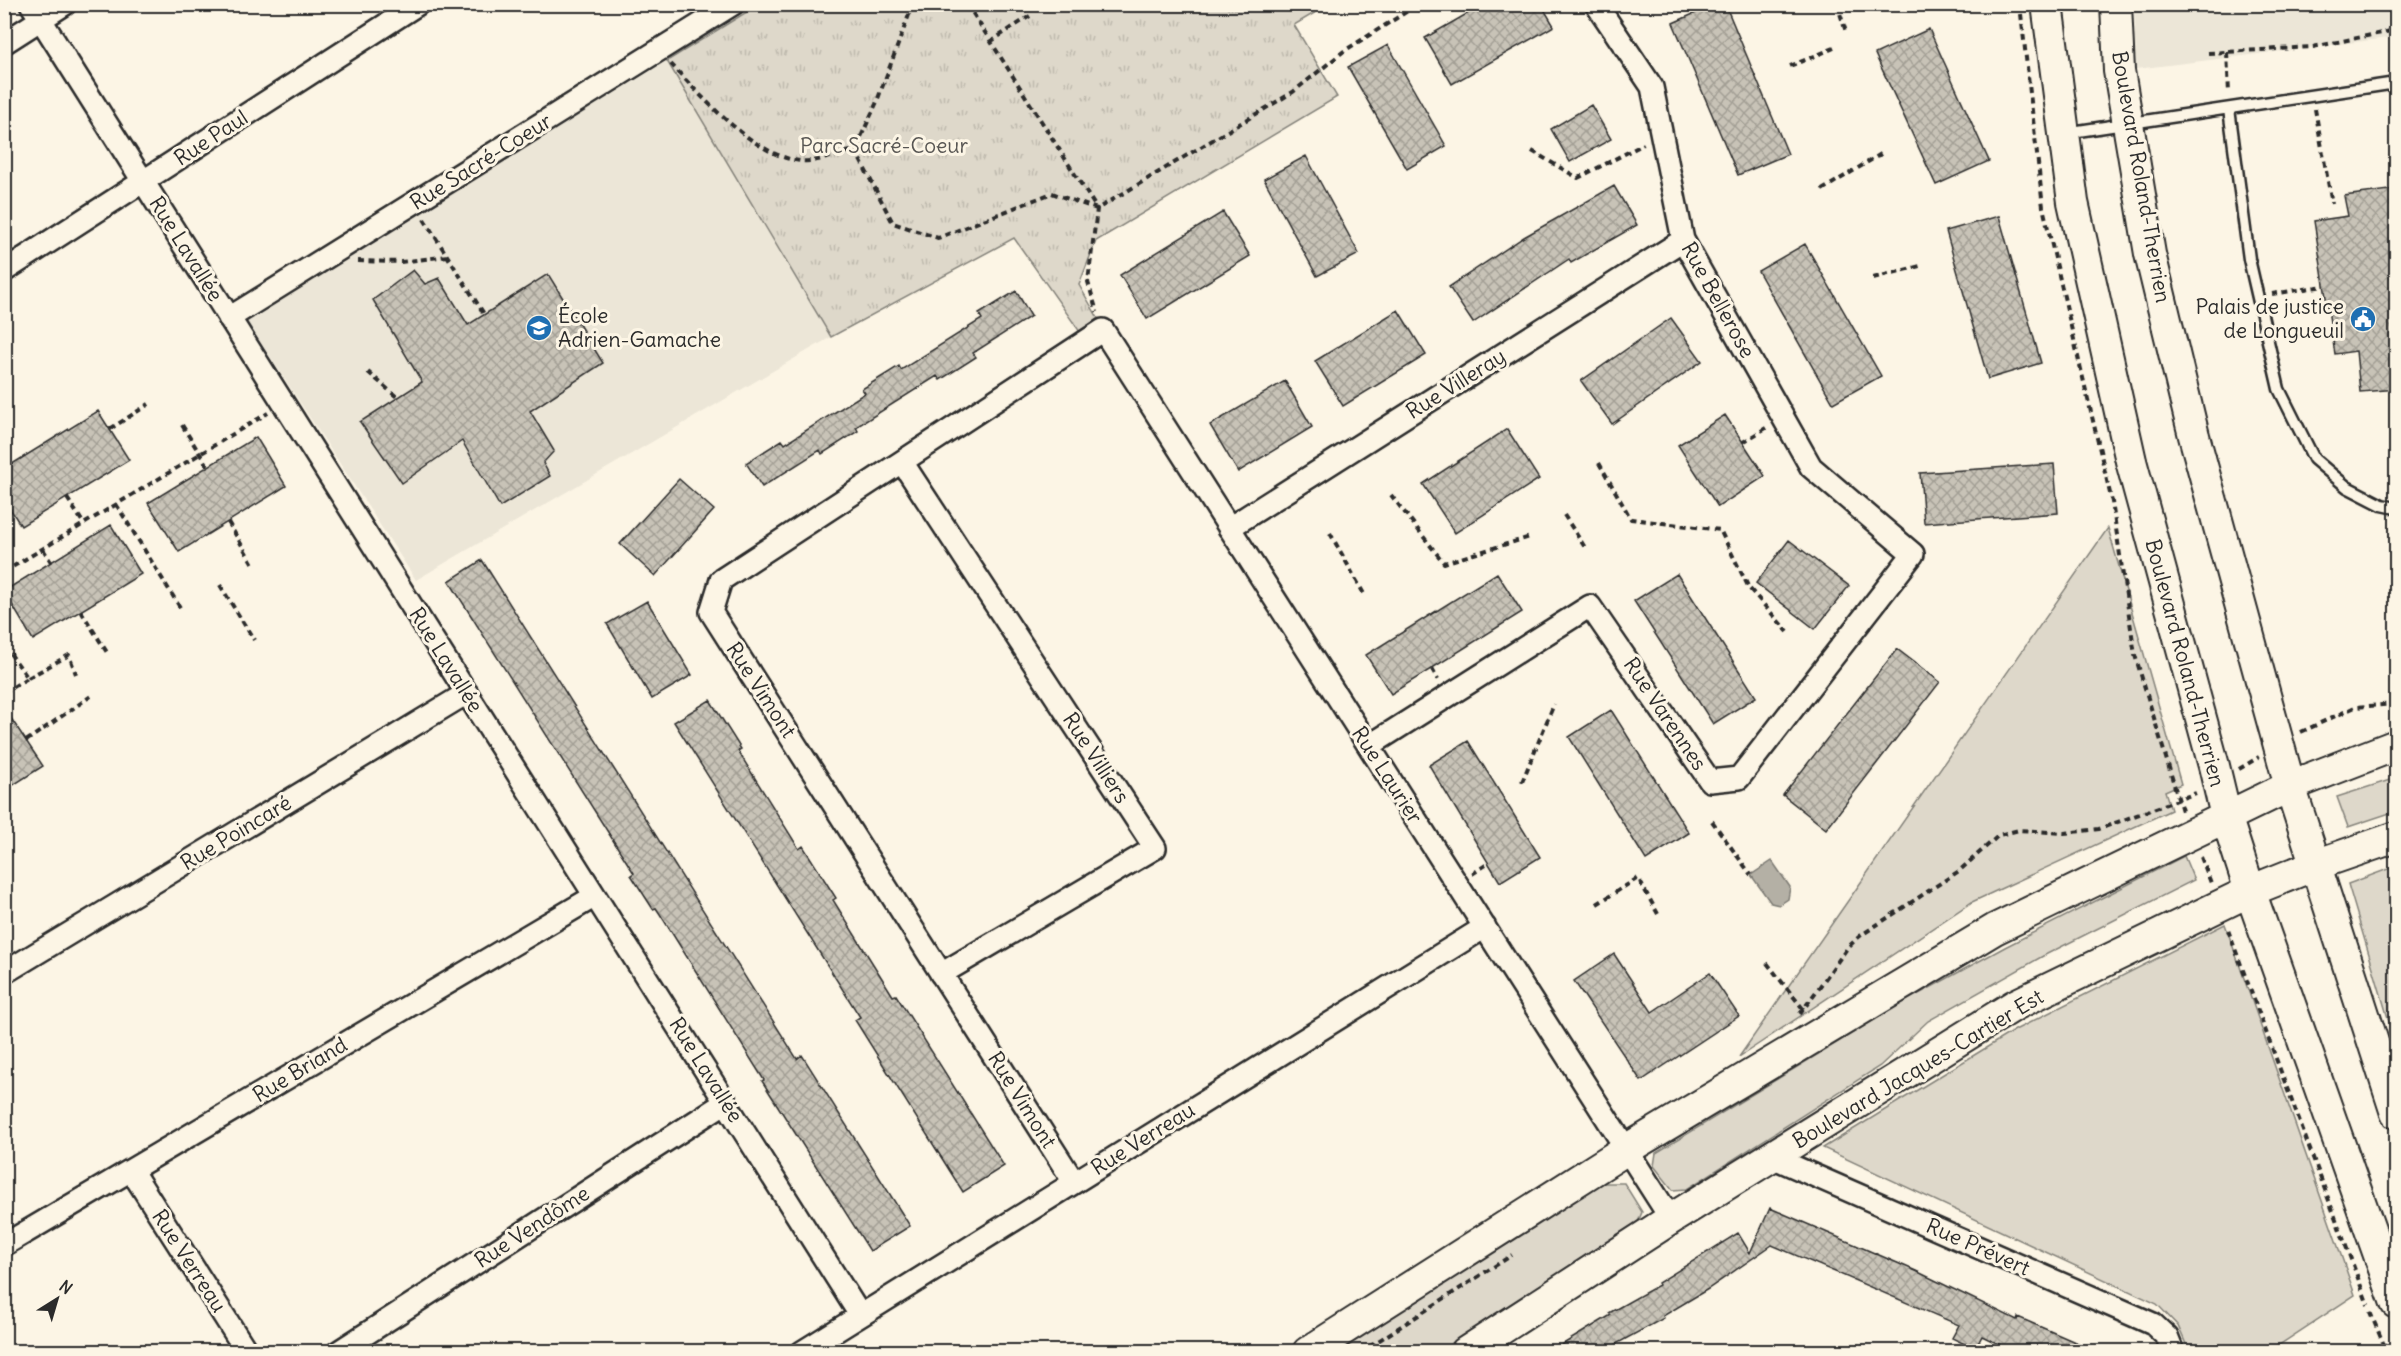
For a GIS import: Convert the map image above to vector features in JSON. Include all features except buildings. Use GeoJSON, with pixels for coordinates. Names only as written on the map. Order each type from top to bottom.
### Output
{"type":"FeatureCollection","features":[{"type":"Feature","properties":{"kind":"main road","name":"Boulevard Roland-Therrien"},"geometry":{"type":"LineString","coordinates":[[2047,4],[2056,135],[2131,461],[2226,816],[2250,891],[2397,1303]]}},
{"type":"Feature","properties":{"kind":"main road","name":"Boulevard Roland-Therrien"},"geometry":{"type":"LineString","coordinates":[[2116,4],[2119,71],[2150,254],[2180,379],[2290,786],[2396,1109]]}},
{"type":"Feature","properties":{"kind":"main road"},"geometry":{"type":"LineString","coordinates":[[1308,1352],[1627,1149],[1995,929],[2290,786],[2397,745]]}},
{"type":"Feature","properties":{"kind":"main road","name":"Boulevard Jacques-Cartier Est"},"geometry":{"type":"LineString","coordinates":[[1466,1352],[1671,1220],[2015,1005],[2250,891],[2315,865],[2397,837]]}},
{"type":"Feature","properties":{"kind":"street"},"geometry":{"type":"LineString","coordinates":[[4,43],[36,12],[65,4]]}},
{"type":"Feature","properties":{"kind":"street","name":"Rue Paul"},"geometry":{"type":"LineString","coordinates":[[4,272],[418,4]]}},
{"type":"Feature","properties":{"kind":"street","name":"Rue Sacré-Coeur"},"geometry":{"type":"LineString","coordinates":[[229,318],[733,4]]}},
{"type":"Feature","properties":{"kind":"street","name":"Rue Bellerose"},"geometry":{"type":"LineString","coordinates":[[1596,4],[1652,87],[1683,240],[1811,467],[1912,554]]}},
{"type":"Feature","properties":{"kind":"street","name":"Rue Lavallée"},"geometry":{"type":"LineString","coordinates":[[36,12],[860,1315]]}},
{"type":"Feature","properties":{"kind":"street","name":"Rue Villeray"},"geometry":{"type":"LineString","coordinates":[[1229,528],[1683,240]]}},
{"type":"Feature","properties":{"kind":"street","name":"Rue Vimont"},"geometry":{"type":"LineString","coordinates":[[1074,1182],[711,612],[721,580],[1103,330]]}},
{"type":"Feature","properties":{"kind":"street","name":"Rue Laurier"},"geometry":{"type":"LineString","coordinates":[[1103,330],[1671,1220]]}},
{"type":"Feature","properties":{"kind":"street","name":"Rue Villiers"},"geometry":{"type":"LineString","coordinates":[[902,462],[1155,848],[941,974]]}},
{"type":"Feature","properties":{"kind":"street","name":"Rue Varennes"},"geometry":{"type":"LineString","coordinates":[[1369,746],[1590,606],[1710,781],[1739,778],[1912,554]]}},
{"type":"Feature","properties":{"kind":"street","name":"Rue Poincaré"},"geometry":{"type":"LineString","coordinates":[[4,973],[467,693]]}},
{"type":"Feature","properties":{"kind":"street","name":"Rue Briand"},"geometry":{"type":"LineString","coordinates":[[4,1245],[595,896]]}},
{"type":"Feature","properties":{"kind":"street","name":"Rue Verreau"},"geometry":{"type":"LineString","coordinates":[[802,1352],[1485,927]]}},
{"type":"Feature","properties":{"kind":"street","name":"Rue Vendôme"},"geometry":{"type":"LineString","coordinates":[[339,1352],[726,1102]]}},
{"type":"Feature","properties":{"kind":"street","name":"Rue Prévert"},"geometry":{"type":"LineString","coordinates":[[1772,1157],[2153,1324],[2168,1337],[2173,1352]]}},
{"type":"Feature","properties":{"kind":"street","name":"Rue Verreau"},"geometry":{"type":"LineString","coordinates":[[131,1170],[247,1352]]}},
{"type":"Feature","properties":{"kind":"lane"},"geometry":{"type":"LineString","coordinates":[[2056,135],[2397,83]]}},
{"type":"Feature","properties":{"kind":"lane"},"geometry":{"type":"LineString","coordinates":[[2229,109],[2250,259],[2279,389],[2314,459],[2347,487],[2382,505],[2397,508]]}},
{"type":"Feature","properties":{"kind":"path"},"geometry":{"type":"LineString","coordinates":[[855,150],[876,104],[913,4]]}},
{"type":"Feature","properties":{"kind":"path"},"geometry":{"type":"LineString","coordinates":[[967,4],[1097,209],[1088,282],[1103,330]]}},
{"type":"Feature","properties":{"kind":"path"},"geometry":{"type":"LineString","coordinates":[[1097,209],[1293,92],[1344,51],[1419,4]]}},
{"type":"Feature","properties":{"kind":"path"},"geometry":{"type":"LineString","coordinates":[[1837,4],[1846,33]]}},
{"type":"Feature","properties":{"kind":"path"},"geometry":{"type":"LineString","coordinates":[[990,42],[1030,16]]}},
{"type":"Feature","properties":{"kind":"path"},"geometry":{"type":"LineString","coordinates":[[2208,53],[2313,47],[2397,30]]}},
{"type":"Feature","properties":{"kind":"path"},"geometry":{"type":"LineString","coordinates":[[1790,66],[1834,48]]}},
{"type":"Feature","properties":{"kind":"path"},"geometry":{"type":"LineString","coordinates":[[660,51],[711,107],[771,154],[809,161],[855,150]]}},
{"type":"Feature","properties":{"kind":"path"},"geometry":{"type":"LineString","coordinates":[[2227,52],[2229,109]]}},
{"type":"Feature","properties":{"kind":"path"},"geometry":{"type":"LineString","coordinates":[[2312,96],[2332,204]]}},
{"type":"Feature","properties":{"kind":"path"},"geometry":{"type":"LineString","coordinates":[[1532,151],[1578,178],[1661,135]]}},
{"type":"Feature","properties":{"kind":"path"},"geometry":{"type":"LineString","coordinates":[[855,150],[894,223],[938,237],[1052,193],[1097,209]]}},
{"type":"Feature","properties":{"kind":"path"},"geometry":{"type":"LineString","coordinates":[[1822,190],[1881,154]]}},
{"type":"Feature","properties":{"kind":"path"},"geometry":{"type":"LineString","coordinates":[[414,203],[484,314]]}},
{"type":"Feature","properties":{"kind":"path"},"geometry":{"type":"LineString","coordinates":[[322,261],[401,262],[448,256]]}},
{"type":"Feature","properties":{"kind":"path"},"geometry":{"type":"LineString","coordinates":[[1873,278],[1920,266]]}},
{"type":"Feature","properties":{"kind":"path"},"geometry":{"type":"LineString","coordinates":[[2258,296],[2324,286]]}},
{"type":"Feature","properties":{"kind":"path"},"geometry":{"type":"LineString","coordinates":[[368,372],[398,398]]}},
{"type":"Feature","properties":{"kind":"path"},"geometry":{"type":"LineString","coordinates":[[110,429],[150,404]]}},
{"type":"Feature","properties":{"kind":"path"},"geometry":{"type":"LineString","coordinates":[[4,572],[284,404]]}},
{"type":"Feature","properties":{"kind":"path"},"geometry":{"type":"LineString","coordinates":[[1743,441],[1783,418]]}},
{"type":"Feature","properties":{"kind":"path"},"geometry":{"type":"LineString","coordinates":[[182,425],[207,467]]}},
{"type":"Feature","properties":{"kind":"path"},"geometry":{"type":"LineString","coordinates":[[1599,464],[1631,519],[1720,530],[1749,588],[1788,632]]}},
{"type":"Feature","properties":{"kind":"path"},"geometry":{"type":"LineString","coordinates":[[1391,495],[1444,563],[1530,537]]}},
{"type":"Feature","properties":{"kind":"path"},"geometry":{"type":"LineString","coordinates":[[67,498],[84,524]]}},
{"type":"Feature","properties":{"kind":"path"},"geometry":{"type":"LineString","coordinates":[[116,504],[181,609]]}},
{"type":"Feature","properties":{"kind":"path"},"geometry":{"type":"LineString","coordinates":[[1563,515],[1586,549]]}},
{"type":"Feature","properties":{"kind":"path"},"geometry":{"type":"LineString","coordinates":[[228,522],[253,564]]}},
{"type":"Feature","properties":{"kind":"path"},"geometry":{"type":"LineString","coordinates":[[1330,533],[1364,594]]}},
{"type":"Feature","properties":{"kind":"path"},"geometry":{"type":"LineString","coordinates":[[42,549],[51,562]]}},
{"type":"Feature","properties":{"kind":"path"},"geometry":{"type":"LineString","coordinates":[[220,585],[254,640]]}},
{"type":"Feature","properties":{"kind":"path"},"geometry":{"type":"LineString","coordinates":[[81,611],[108,654]]}},
{"type":"Feature","properties":{"kind":"path"},"geometry":{"type":"LineString","coordinates":[[4,645],[28,678]]}},
{"type":"Feature","properties":{"kind":"path"},"geometry":{"type":"LineString","coordinates":[[4,692],[69,655],[76,674]]}},
{"type":"Feature","properties":{"kind":"path"},"geometry":{"type":"LineString","coordinates":[[26,741],[91,696]]}},
{"type":"Feature","properties":{"kind":"path"},"geometry":{"type":"LineString","coordinates":[[1522,782],[1554,704]]}},
{"type":"Feature","properties":{"kind":"path"},"geometry":{"type":"LineString","coordinates":[[1798,1018],[1848,947],[1860,936],[1959,871],[1999,835],[2019,830],[2064,833],[2099,829],[2194,794],[2309,727],[2343,711],[2355,707],[2397,704]]}},
{"type":"Feature","properties":{"kind":"path"},"geometry":{"type":"LineString","coordinates":[[1712,821],[1751,875]]}},
{"type":"Feature","properties":{"kind":"path"},"geometry":{"type":"LineString","coordinates":[[1597,904],[1638,878],[1658,914]]}},
{"type":"Feature","properties":{"kind":"path"},"geometry":{"type":"LineString","coordinates":[[1767,963],[1804,1010]]}},
{"type":"Feature","properties":{"kind":"shaded area"},"geometry":{"type":"Polygon","coordinates":[[[2134,5],[2396,5],[2396,37],[2136,69],[2134,5]]]}},
{"type":"Feature","properties":{"kind":"shaded area","name":"École Adrien-Gamache"},"geometry":{"type":"Polygon","coordinates":[[[667,61],[831,337],[416,580],[246,320],[667,61]]]}},
{"type":"Feature","properties":{"kind":"shaded area"},"geometry":{"type":"Polygon","coordinates":[[[1772,861],[1790,887],[1788,899],[1779,905],[1771,903],[1751,875],[1772,861]]]}},
{"type":"Feature","properties":{"kind":"green space","name":"Parc Sacré-Coeur"},"geometry":{"type":"Polygon","coordinates":[[[758,5],[1328,5],[1294,25],[1337,97],[1096,241],[1079,285],[1098,318],[1080,332],[1014,238],[831,337],[667,61],[758,5]]]}},
{"type":"Feature","properties":{"kind":"green space"},"geometry":{"type":"Polygon","coordinates":[[[2108,528],[2181,784],[2165,791],[2171,810],[1972,902],[1739,1057],[2108,528]]]}},
{"type":"Feature","properties":{"kind":"green space"},"geometry":{"type":"Polygon","coordinates":[[[2396,778],[2396,811],[2348,827],[2337,797],[2396,778]]]}},
{"type":"Feature","properties":{"kind":"green space"},"geometry":{"type":"Polygon","coordinates":[[[2184,856],[2194,880],[2043,956],[1928,1021],[1880,1066],[1687,1189],[1673,1190],[1654,1166],[1656,1153],[1904,1002],[2005,947],[2184,856]]]}},
{"type":"Feature","properties":{"kind":"green space"},"geometry":{"type":"Polygon","coordinates":[[[2396,866],[2396,1045],[2348,884],[2396,866]]]}},
{"type":"Feature","properties":{"kind":"green space"},"geometry":{"type":"Polygon","coordinates":[[[2225,924],[2355,1295],[2270,1351],[2189,1351],[2178,1326],[2157,1304],[1823,1148],[2015,1030],[2225,924]]]}},
{"type":"Feature","properties":{"kind":"green space"},"geometry":{"type":"Polygon","coordinates":[[[1603,1183],[1624,1183],[1642,1212],[1636,1227],[1440,1351],[1337,1352],[1593,1187],[1603,1183]]]}},
{"type":"Feature","properties":{"kind":"place","name":"Palais de justice de Longueuil"},"geometry":{"type":"Point","coordinates":[2363,319]}},
{"type":"Feature","properties":{"kind":"place","name":"École Adrien-Gamache"},"geometry":{"type":"Point","coordinates":[539,328]}}]}
